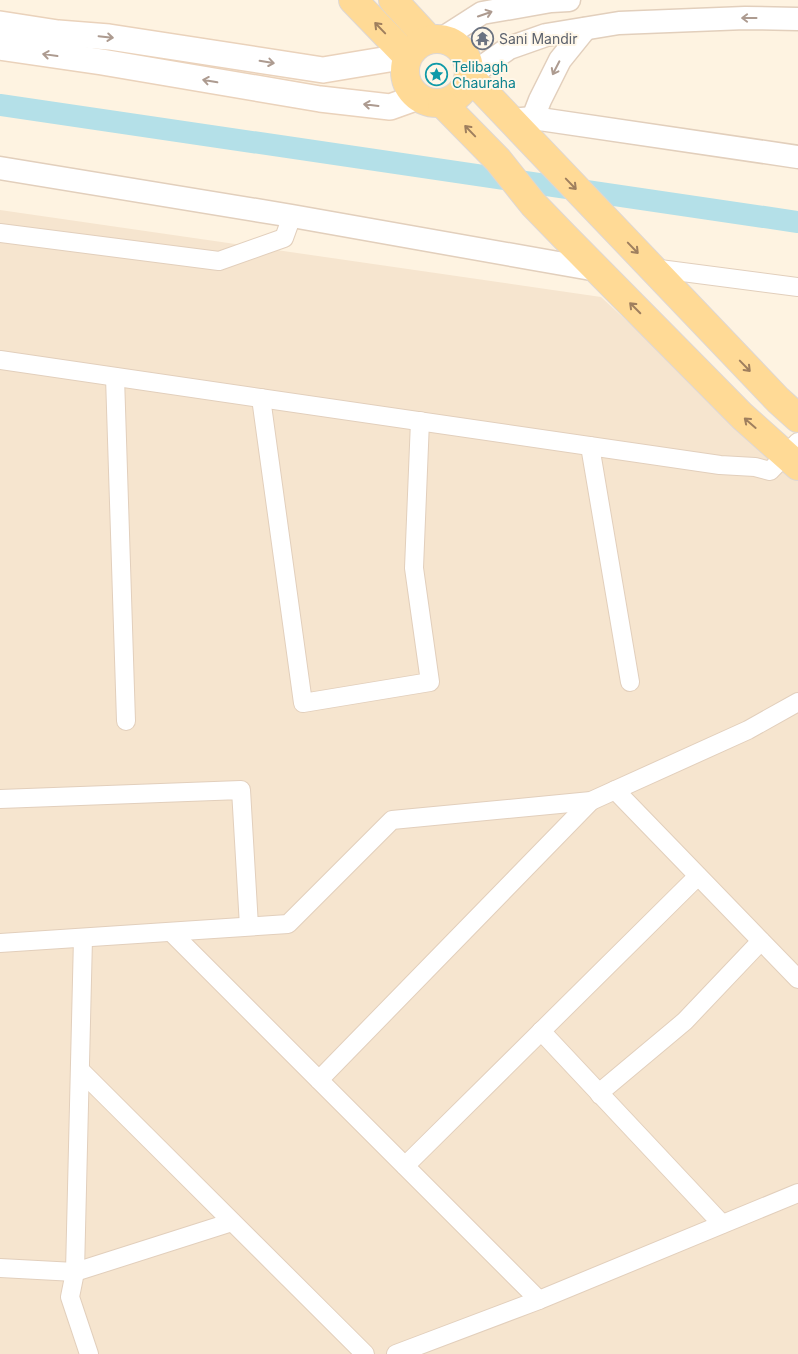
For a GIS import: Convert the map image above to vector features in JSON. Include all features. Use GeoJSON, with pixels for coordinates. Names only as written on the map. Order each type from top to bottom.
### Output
{"type":"FeatureCollection","features":[{"type":"Feature","properties":{"kind":"main road"},"geometry":{"type":"LineString","coordinates":[[353,0],[407,56]]}},
{"type":"Feature","properties":{"kind":"main road"},"geometry":{"type":"LineString","coordinates":[[0,47],[337,101],[390,107],[455,98],[464,88],[469,76],[469,64],[464,52],[455,43],[436,38],[393,0]]}},
{"type":"Feature","properties":{"kind":"main road"},"geometry":{"type":"LineString","coordinates":[[0,24],[58,33],[109,37],[323,70],[407,56],[436,38]]}},
{"type":"Feature","properties":{"kind":"main road"},"geometry":{"type":"LineString","coordinates":[[407,56],[404,65],[404,77],[410,89],[430,100],[498,160],[533,204],[742,416],[794,454]]}},
{"type":"Feature","properties":{"kind":"main road"},"geometry":{"type":"LineString","coordinates":[[469,76],[522,119],[544,156],[778,400],[798,418]]}},
{"type":"Feature","properties":{"kind":"street"},"geometry":{"type":"LineString","coordinates":[[436,38],[482,13],[551,1],[569,0]]}},
{"type":"Feature","properties":{"kind":"street"},"geometry":{"type":"LineString","coordinates":[[469,76],[509,48],[546,35],[619,23],[745,18],[798,19]]}},
{"type":"Feature","properties":{"kind":"street"},"geometry":{"type":"LineString","coordinates":[[522,119],[540,100],[560,60],[585,29]]}},
{"type":"Feature","properties":{"kind":"street"},"geometry":{"type":"LineString","coordinates":[[522,119],[798,157]]}},
{"type":"Feature","properties":{"kind":"street"},"geometry":{"type":"LineString","coordinates":[[0,168],[292,216],[597,270]]}},
{"type":"Feature","properties":{"kind":"street"},"geometry":{"type":"LineString","coordinates":[[0,233],[219,261],[284,238],[292,216]]}},
{"type":"Feature","properties":{"kind":"street"},"geometry":{"type":"LineString","coordinates":[[652,268],[798,287]]}},
{"type":"Feature","properties":{"kind":"street"},"geometry":{"type":"LineString","coordinates":[[0,360],[720,465],[755,467],[770,471],[794,454]]}},
{"type":"Feature","properties":{"kind":"street"},"geometry":{"type":"LineString","coordinates":[[115,377],[126,721]]}},
{"type":"Feature","properties":{"kind":"street"},"geometry":{"type":"LineString","coordinates":[[261,398],[303,702],[430,682],[414,568],[420,421]]}},
{"type":"Feature","properties":{"kind":"street"},"geometry":{"type":"LineString","coordinates":[[590,446],[630,682]]}},
{"type":"Feature","properties":{"kind":"street"},"geometry":{"type":"LineString","coordinates":[[0,943],[288,924],[392,820],[591,801],[748,730],[798,702]]}},
{"type":"Feature","properties":{"kind":"street"},"geometry":{"type":"LineString","coordinates":[[0,800],[241,790],[249,926]]}},
{"type":"Feature","properties":{"kind":"street"},"geometry":{"type":"LineString","coordinates":[[615,790],[798,979]]}},
{"type":"Feature","properties":{"kind":"street"},"geometry":{"type":"LineString","coordinates":[[319,1080],[591,801]]}},
{"type":"Feature","properties":{"kind":"street"},"geometry":{"type":"LineString","coordinates":[[405,1166],[698,876]]}},
{"type":"Feature","properties":{"kind":"street"},"geometry":{"type":"LineString","coordinates":[[171,932],[539,1300]]}},
{"type":"Feature","properties":{"kind":"street"},"geometry":{"type":"LineString","coordinates":[[83,938],[75,1272],[70,1297],[89,1354]]}},
{"type":"Feature","properties":{"kind":"street"},"geometry":{"type":"LineString","coordinates":[[600,1094],[685,1021],[761,941]]}},
{"type":"Feature","properties":{"kind":"street"},"geometry":{"type":"LineString","coordinates":[[541,1031],[722,1224]]}},
{"type":"Feature","properties":{"kind":"street"},"geometry":{"type":"LineString","coordinates":[[80,1070],[365,1354]]}},
{"type":"Feature","properties":{"kind":"street"},"geometry":{"type":"LineString","coordinates":[[396,1354],[539,1300],[798,1193]]}},
{"type":"Feature","properties":{"kind":"street"},"geometry":{"type":"LineString","coordinates":[[0,1268],[75,1272],[232,1222]]}},
{"type":"Feature","properties":{"kind":"shaded area"},"geometry":{"type":"Polygon","coordinates":[[[0,210],[601,297],[798,479],[798,1354],[0,1354],[0,210]]]}},
{"type":"Feature","properties":{"kind":"waterway"},"geometry":{"type":"LineString","coordinates":[[0,105],[798,222]]}},
{"type":"Feature","properties":{"kind":"place","name":"Sani Mandir"},"geometry":{"type":"Point","coordinates":[483,39]}},
{"type":"Feature","properties":{"kind":"place","name":"Telibagh Chauraha"},"geometry":{"type":"Point","coordinates":[436,75]}}]}
